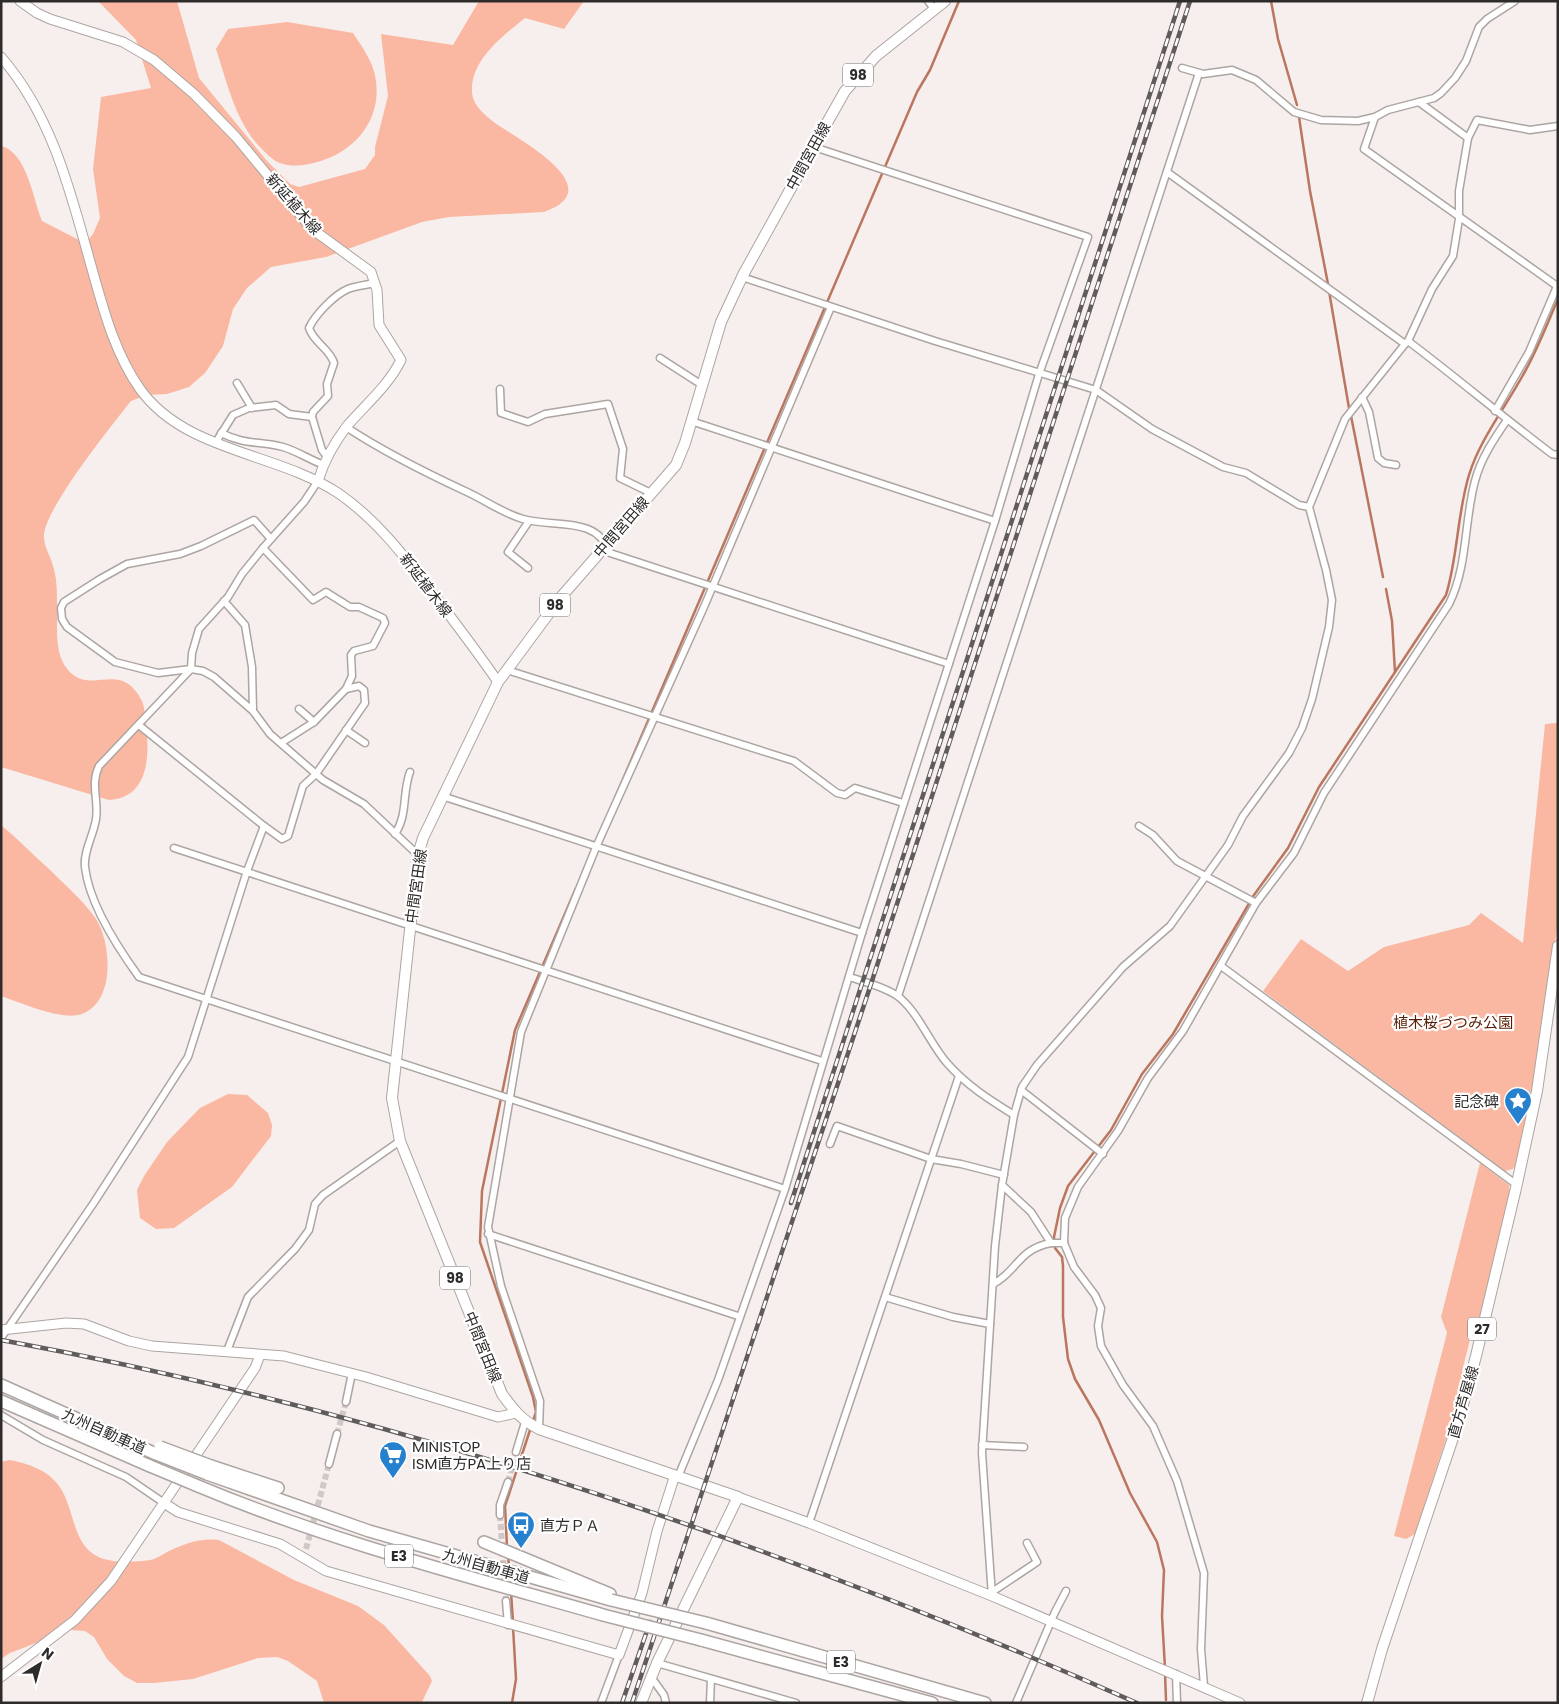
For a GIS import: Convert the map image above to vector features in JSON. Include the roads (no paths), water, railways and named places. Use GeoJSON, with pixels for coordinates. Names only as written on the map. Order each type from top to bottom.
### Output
{"type":"FeatureCollection","features":[{"type":"Feature","properties":{"kind":"highway","name":"九州自動車道"},"geometry":{"type":"LineString","coordinates":[[1,1385],[158,1451],[368,1531],[706,1623],[981,1701]]}},
{"type":"Feature","properties":{"kind":"highway","name":"九州自動車道"},"geometry":{"type":"LineString","coordinates":[[1,1401],[251,1508],[367,1546],[603,1614],[932,1703]]}},
{"type":"Feature","properties":{"kind":"highway"},"geometry":{"type":"LineString","coordinates":[[209,1470],[278,1488]]}},
{"type":"Feature","properties":{"kind":"highway"},"geometry":{"type":"LineString","coordinates":[[484,1542],[612,1597]]}},
{"type":"Feature","properties":{"kind":"main road","name":"中間宮田線"},"geometry":{"type":"LineString","coordinates":[[738,1497],[525,1422],[502,1394],[400,1141],[392,1098],[394,1062],[418,854],[423,838],[445,797],[498,682],[561,597],[606,543],[676,465],[685,443],[721,322],[742,277],[845,91],[861,72],[932,6],[945,1]]}},
{"type":"Feature","properties":{"kind":"main road","name":"直方芦屋線"},"geometry":{"type":"LineString","coordinates":[[1367,1703],[1385,1640],[1458,1423],[1517,1185],[1543,1057],[1558,946]]}},
{"type":"Feature","properties":{"kind":"main road"},"geometry":{"type":"LineString","coordinates":[[641,1703],[650,1677],[738,1497]]}},
{"type":"Feature","properties":{"kind":"street","name":"新延植木線"},"geometry":{"type":"LineString","coordinates":[[20,1],[37,13],[50,19],[124,42],[161,65],[194,94],[236,137],[312,229],[360,262],[371,272],[375,283],[379,325],[401,360],[392,377],[346,427],[325,461],[318,481]]}},
{"type":"Feature","properties":{"kind":"street"},"geometry":{"type":"LineString","coordinates":[[1182,68],[1199,73],[1232,70],[1256,80],[1294,112],[1322,120],[1341,122],[1375,117],[1388,110],[1434,98],[1455,78],[1466,61],[1479,27],[1487,19],[1515,1]]}},
{"type":"Feature","properties":{"kind":"street","name":"新延植木線"},"geometry":{"type":"LineString","coordinates":[[1,57],[29,94],[55,147],[112,337],[139,388],[157,409],[177,424],[216,442],[318,481],[361,511],[405,556],[498,682]]}},
{"type":"Feature","properties":{"kind":"street"},"geometry":{"type":"LineString","coordinates":[[898,996],[1199,73]]}},
{"type":"Feature","properties":{"kind":"street"},"geometry":{"type":"LineString","coordinates":[[1419,102],[1468,138]]}},
{"type":"Feature","properties":{"kind":"street"},"geometry":{"type":"LineString","coordinates":[[1375,117],[1364,149],[1557,285],[1528,352],[1495,411]]}},
{"type":"Feature","properties":{"kind":"street"},"geometry":{"type":"LineString","coordinates":[[992,1594],[982,1445],[1002,1185],[1014,1115],[1022,1090],[1037,1065],[1124,967],[1170,926],[1228,845],[1243,816],[1289,753],[1302,728],[1312,699],[1329,627],[1332,600],[1309,507],[1346,420],[1362,397],[1407,342],[1432,289],[1453,256],[1459,216],[1459,191],[1468,138],[1477,120],[1530,130],[1558,126]]}},
{"type":"Feature","properties":{"kind":"street"},"geometry":{"type":"LineString","coordinates":[[601,1703],[642,1593],[657,1531],[677,1476],[718,1380],[738,1316],[785,1189],[822,1061],[995,521],[1039,374],[1088,237],[884,168],[814,147]]}},
{"type":"Feature","properties":{"kind":"street"},"geometry":{"type":"LineString","coordinates":[[1167,172],[1455,376],[1495,411],[1552,454],[1558,455]]}},
{"type":"Feature","properties":{"kind":"street"},"geometry":{"type":"LineString","coordinates":[[742,277],[1039,374],[1096,390],[1161,434],[1223,466],[1246,473],[1299,504],[1309,507]]}},
{"type":"Feature","properties":{"kind":"street"},"geometry":{"type":"LineString","coordinates":[[325,461],[312,417],[313,412],[328,396],[327,384],[334,364],[311,335],[309,328],[311,323],[337,297],[348,289],[375,283]]}},
{"type":"Feature","properties":{"kind":"street"},"geometry":{"type":"LineString","coordinates":[[539,1428],[540,1401],[502,1286],[488,1234],[508,1098],[521,1032],[597,845],[712,586],[831,307]]}},
{"type":"Feature","properties":{"kind":"street"},"geometry":{"type":"LineString","coordinates":[[660,358],[702,386]]}},
{"type":"Feature","properties":{"kind":"street"},"geometry":{"type":"LineString","coordinates":[[237,383],[252,408]]}},
{"type":"Feature","properties":{"kind":"street"},"geometry":{"type":"LineString","coordinates":[[500,389],[501,413],[528,422],[545,414],[608,404],[623,449],[620,478],[651,493]]}},
{"type":"Feature","properties":{"kind":"street"},"geometry":{"type":"LineString","coordinates":[[1362,397],[1369,412],[1378,458],[1384,463],[1396,465]]}},
{"type":"Feature","properties":{"kind":"street"},"geometry":{"type":"LineString","coordinates":[[216,442],[233,415],[252,408],[276,405],[289,414],[312,417]]}},
{"type":"Feature","properties":{"kind":"street"},"geometry":{"type":"LineString","coordinates":[[1204,1686],[1201,1649],[1204,1573],[1177,1480],[1153,1426],[1123,1385],[1100,1346],[1098,1326],[1101,1308],[1095,1295],[1074,1268],[1064,1243],[1069,1204],[1078,1187],[1103,1154],[1148,1078],[1183,1030],[1256,903],[1294,853],[1324,793],[1449,604],[1456,590],[1460,573],[1475,481],[1490,444],[1506,419]]}},
{"type":"Feature","properties":{"kind":"street"},"geometry":{"type":"LineString","coordinates":[[691,421],[995,521]]}},
{"type":"Feature","properties":{"kind":"street"},"geometry":{"type":"LineString","coordinates":[[346,427],[432,476],[510,515],[529,521],[581,526],[593,531],[606,543],[610,554],[949,664]]}},
{"type":"Feature","properties":{"kind":"street"},"geometry":{"type":"LineString","coordinates":[[222,433],[249,444],[266,443],[325,461]]}},
{"type":"Feature","properties":{"kind":"street"},"geometry":{"type":"LineString","coordinates":[[318,481],[304,502],[263,548],[224,601],[200,629],[192,652],[192,669],[140,726],[99,766],[93,778],[97,818],[85,866],[100,911],[122,954],[139,977],[785,1189]]}},
{"type":"Feature","properties":{"kind":"street"},"geometry":{"type":"LineString","coordinates":[[271,539],[254,520],[180,554],[127,564],[64,602],[61,608],[62,619],[67,627],[115,662],[158,673],[192,669],[203,671],[214,677],[253,711],[270,734],[280,743],[316,774],[364,804],[418,854]]}},
{"type":"Feature","properties":{"kind":"street"},"geometry":{"type":"LineString","coordinates":[[528,568],[508,552],[529,521]]}},
{"type":"Feature","properties":{"kind":"street"},"geometry":{"type":"LineString","coordinates":[[263,548],[313,600],[326,592],[350,607],[359,607],[383,618],[385,622],[373,646],[354,651],[351,655],[352,676],[346,689],[314,722],[280,743]]}},
{"type":"Feature","properties":{"kind":"street"},"geometry":{"type":"LineString","coordinates":[[224,601],[245,625],[252,667],[253,711]]}},
{"type":"Feature","properties":{"kind":"street"},"geometry":{"type":"LineString","coordinates":[[507,670],[794,762],[837,793],[845,796],[855,788],[903,804]]}},
{"type":"Feature","properties":{"kind":"street"},"geometry":{"type":"LineString","coordinates":[[140,726],[282,839],[288,836],[303,786],[316,774],[365,703],[364,690],[358,686],[346,689]]}},
{"type":"Feature","properties":{"kind":"street"},"geometry":{"type":"LineString","coordinates":[[299,708],[314,722]]}},
{"type":"Feature","properties":{"kind":"street"},"geometry":{"type":"LineString","coordinates":[[346,730],[366,743]]}},
{"type":"Feature","properties":{"kind":"street"},"geometry":{"type":"LineString","coordinates":[[395,834],[404,817],[405,785],[410,772]]}},
{"type":"Feature","properties":{"kind":"street"},"geometry":{"type":"LineString","coordinates":[[445,797],[862,933]]}},
{"type":"Feature","properties":{"kind":"street"},"geometry":{"type":"LineString","coordinates":[[3,1333],[93,1204],[188,1057],[247,871],[264,826]]}},
{"type":"Feature","properties":{"kind":"street"},"geometry":{"type":"LineString","coordinates":[[1139,826],[1153,835],[1177,861],[1256,903]]}},
{"type":"Feature","properties":{"kind":"street"},"geometry":{"type":"LineString","coordinates":[[174,848],[410,923],[435,935],[545,969],[822,1061]]}},
{"type":"Feature","properties":{"kind":"street"},"geometry":{"type":"LineString","coordinates":[[1221,966],[1517,1185]]}},
{"type":"Feature","properties":{"kind":"street"},"geometry":{"type":"LineString","coordinates":[[849,976],[898,996],[945,1062],[980,1093],[1014,1115]]}},
{"type":"Feature","properties":{"kind":"street"},"geometry":{"type":"LineString","coordinates":[[809,1523],[959,1076]]}},
{"type":"Feature","properties":{"kind":"street"},"geometry":{"type":"LineString","coordinates":[[1022,1090],[1103,1154]]}},
{"type":"Feature","properties":{"kind":"street"},"geometry":{"type":"LineString","coordinates":[[830,1144],[836,1126],[931,1159],[961,1164],[1004,1175]]}},
{"type":"Feature","properties":{"kind":"street"},"geometry":{"type":"LineString","coordinates":[[226,1351],[248,1297],[295,1249],[309,1230],[315,1204],[323,1195],[400,1141]]}},
{"type":"Feature","properties":{"kind":"street"},"geometry":{"type":"LineString","coordinates":[[1002,1185],[1031,1212],[1051,1243]]}},
{"type":"Feature","properties":{"kind":"street"},"geometry":{"type":"LineString","coordinates":[[488,1234],[738,1316]]}},
{"type":"Feature","properties":{"kind":"street"},"geometry":{"type":"LineString","coordinates":[[993,1284],[1036,1246],[1064,1243]]}},
{"type":"Feature","properties":{"kind":"street"},"geometry":{"type":"LineString","coordinates":[[885,1296],[953,1317],[990,1324]]}},
{"type":"Feature","properties":{"kind":"street"},"geometry":{"type":"LineString","coordinates":[[3,1333],[66,1323],[84,1324],[129,1341],[152,1346],[284,1356],[352,1373],[498,1418],[516,1413]]}},
{"type":"Feature","properties":{"kind":"street"},"geometry":{"type":"LineString","coordinates":[[1,1677],[75,1620],[111,1581],[254,1368],[260,1355]]}},
{"type":"Feature","properties":{"kind":"street"},"geometry":{"type":"LineString","coordinates":[[346,1402],[352,1373]]}},
{"type":"Feature","properties":{"kind":"street"},"geometry":{"type":"LineString","coordinates":[[1,1415],[43,1440],[126,1477],[178,1512],[305,1553],[326,1571],[508,1625],[619,1655]]}},
{"type":"Feature","properties":{"kind":"street"},"geometry":{"type":"LineString","coordinates":[[516,1452],[525,1422]]}},
{"type":"Feature","properties":{"kind":"street"},"geometry":{"type":"LineString","coordinates":[[329,1464],[337,1434]]}},
{"type":"Feature","properties":{"kind":"street"},"geometry":{"type":"LineString","coordinates":[[982,1445],[1024,1447]]}},
{"type":"Feature","properties":{"kind":"street"},"geometry":{"type":"LineString","coordinates":[[500,1515],[500,1505],[508,1482]]}},
{"type":"Feature","properties":{"kind":"street"},"geometry":{"type":"LineString","coordinates":[[738,1497],[992,1594],[1240,1703]]}},
{"type":"Feature","properties":{"kind":"street"},"geometry":{"type":"LineString","coordinates":[[992,1594],[1037,1562],[1027,1543]]}},
{"type":"Feature","properties":{"kind":"street"},"geometry":{"type":"LineString","coordinates":[[1016,1703],[1050,1621],[1066,1592]]}},
{"type":"Feature","properties":{"kind":"street"},"geometry":{"type":"LineString","coordinates":[[506,1601],[508,1625]]}},
{"type":"Feature","properties":{"kind":"street"},"geometry":{"type":"LineString","coordinates":[[657,1663],[796,1703]]}},
{"type":"Feature","properties":{"kind":"street"},"geometry":{"type":"LineString","coordinates":[[1174,1673],[1176,1703]]}},
{"type":"Feature","properties":{"kind":"street"},"geometry":{"type":"LineString","coordinates":[[650,1677],[666,1703]]}},
{"type":"Feature","properties":{"kind":"street"},"geometry":{"type":"LineString","coordinates":[[710,1703],[711,1679]]}},
{"type":"Feature","properties":{"kind":"waterway"},"geometry":{"type":"LineString","coordinates":[[615,798],[917,92],[930,70],[959,1]]}},
{"type":"Feature","properties":{"kind":"waterway"},"geometry":{"type":"LineString","coordinates":[[1271,1],[1278,39],[1297,105]]}},
{"type":"Feature","properties":{"kind":"waterway"},"geometry":{"type":"LineString","coordinates":[[1299,117],[1310,191],[1328,284]]}},
{"type":"Feature","properties":{"kind":"waterway"},"geometry":{"type":"LineString","coordinates":[[1329,291],[1349,408]]}},
{"type":"Feature","properties":{"kind":"waterway"},"geometry":{"type":"LineString","coordinates":[[1165,1668],[1162,1616],[1164,1570],[1157,1542],[1130,1493],[1099,1420],[1075,1379],[1068,1359],[1063,1317],[1062,1257],[1055,1248],[1054,1237],[1060,1208],[1068,1186],[1111,1130],[1142,1074],[1173,1034],[1254,895],[1288,848],[1319,787],[1446,595],[1469,475],[1486,436],[1528,366],[1558,299]]}},
{"type":"Feature","properties":{"kind":"waterway"},"geometry":{"type":"LineString","coordinates":[[1351,416],[1383,577]]}},
{"type":"Feature","properties":{"kind":"waterway"},"geometry":{"type":"LineString","coordinates":[[1386,589],[1392,621],[1395,672]]}},
{"type":"Feature","properties":{"kind":"waterway"},"geometry":{"type":"LineString","coordinates":[[533,1421],[536,1412],[533,1397],[480,1242],[482,1191],[515,1030],[576,888]]}},
{"type":"Feature","properties":{"kind":"waterway"},"geometry":{"type":"LineString","coordinates":[[507,1547],[505,1506],[531,1427]]}},
{"type":"Feature","properties":{"kind":"waterway"},"geometry":{"type":"LineString","coordinates":[[508,1555],[509,1567]]}},
{"type":"Feature","properties":{"kind":"waterway"},"geometry":{"type":"LineString","coordinates":[[511,1592],[513,1622]]}},
{"type":"Feature","properties":{"kind":"waterway"},"geometry":{"type":"LineString","coordinates":[[512,1703],[516,1679],[513,1627]]}},
{"type":"Feature","properties":{"kind":"waterway"},"geometry":{"type":"LineString","coordinates":[[1165,1673],[1166,1700]]}},
{"type":"Feature","properties":{"kind":"tunnel"},"geometry":{"type":"LineString","coordinates":[[337,1434],[346,1402]]}},
{"type":"Feature","properties":{"kind":"tunnel"},"geometry":{"type":"LineString","coordinates":[[508,1482],[516,1452]]}},
{"type":"Feature","properties":{"kind":"tunnel"},"geometry":{"type":"LineString","coordinates":[[306,1549],[329,1464]]}},
{"type":"Feature","properties":{"kind":"tunnel"},"geometry":{"type":"LineString","coordinates":[[500,1515],[506,1601]]}},
{"type":"Feature","properties":{"kind":"railway"},"geometry":{"type":"LineString","coordinates":[[791,1203],[1180,1]]}},
{"type":"Feature","properties":{"kind":"railway"},"geometry":{"type":"LineString","coordinates":[[632,1703],[871,984],[1190,1]]}},
{"type":"Feature","properties":{"kind":"railway"},"geometry":{"type":"LineString","coordinates":[[1,1340],[148,1370],[293,1404],[437,1444],[580,1488],[721,1536],[861,1588],[1000,1644],[1137,1703]]}},
{"type":"Feature","properties":{"kind":"railway"},"geometry":{"type":"LineString","coordinates":[[622,1703],[650,1622]]}},
{"type":"Feature","properties":{"kind":"place","name":"記念碑"},"geometry":{"type":"Point","coordinates":[1518,1125]}},
{"type":"Feature","properties":{"kind":"place","name":"MINISTOP ISM直方PA上り店"},"geometry":{"type":"Point","coordinates":[393,1479]}},
{"type":"Feature","properties":{"kind":"place","name":"直方ＰＡ"},"geometry":{"type":"Point","coordinates":[521,1549]}},
{"type":"Feature","properties":{"kind":"park label","name":"植木桜づつみ公園"},"geometry":{"type":"Point","coordinates":[1453,1022]}}]}
